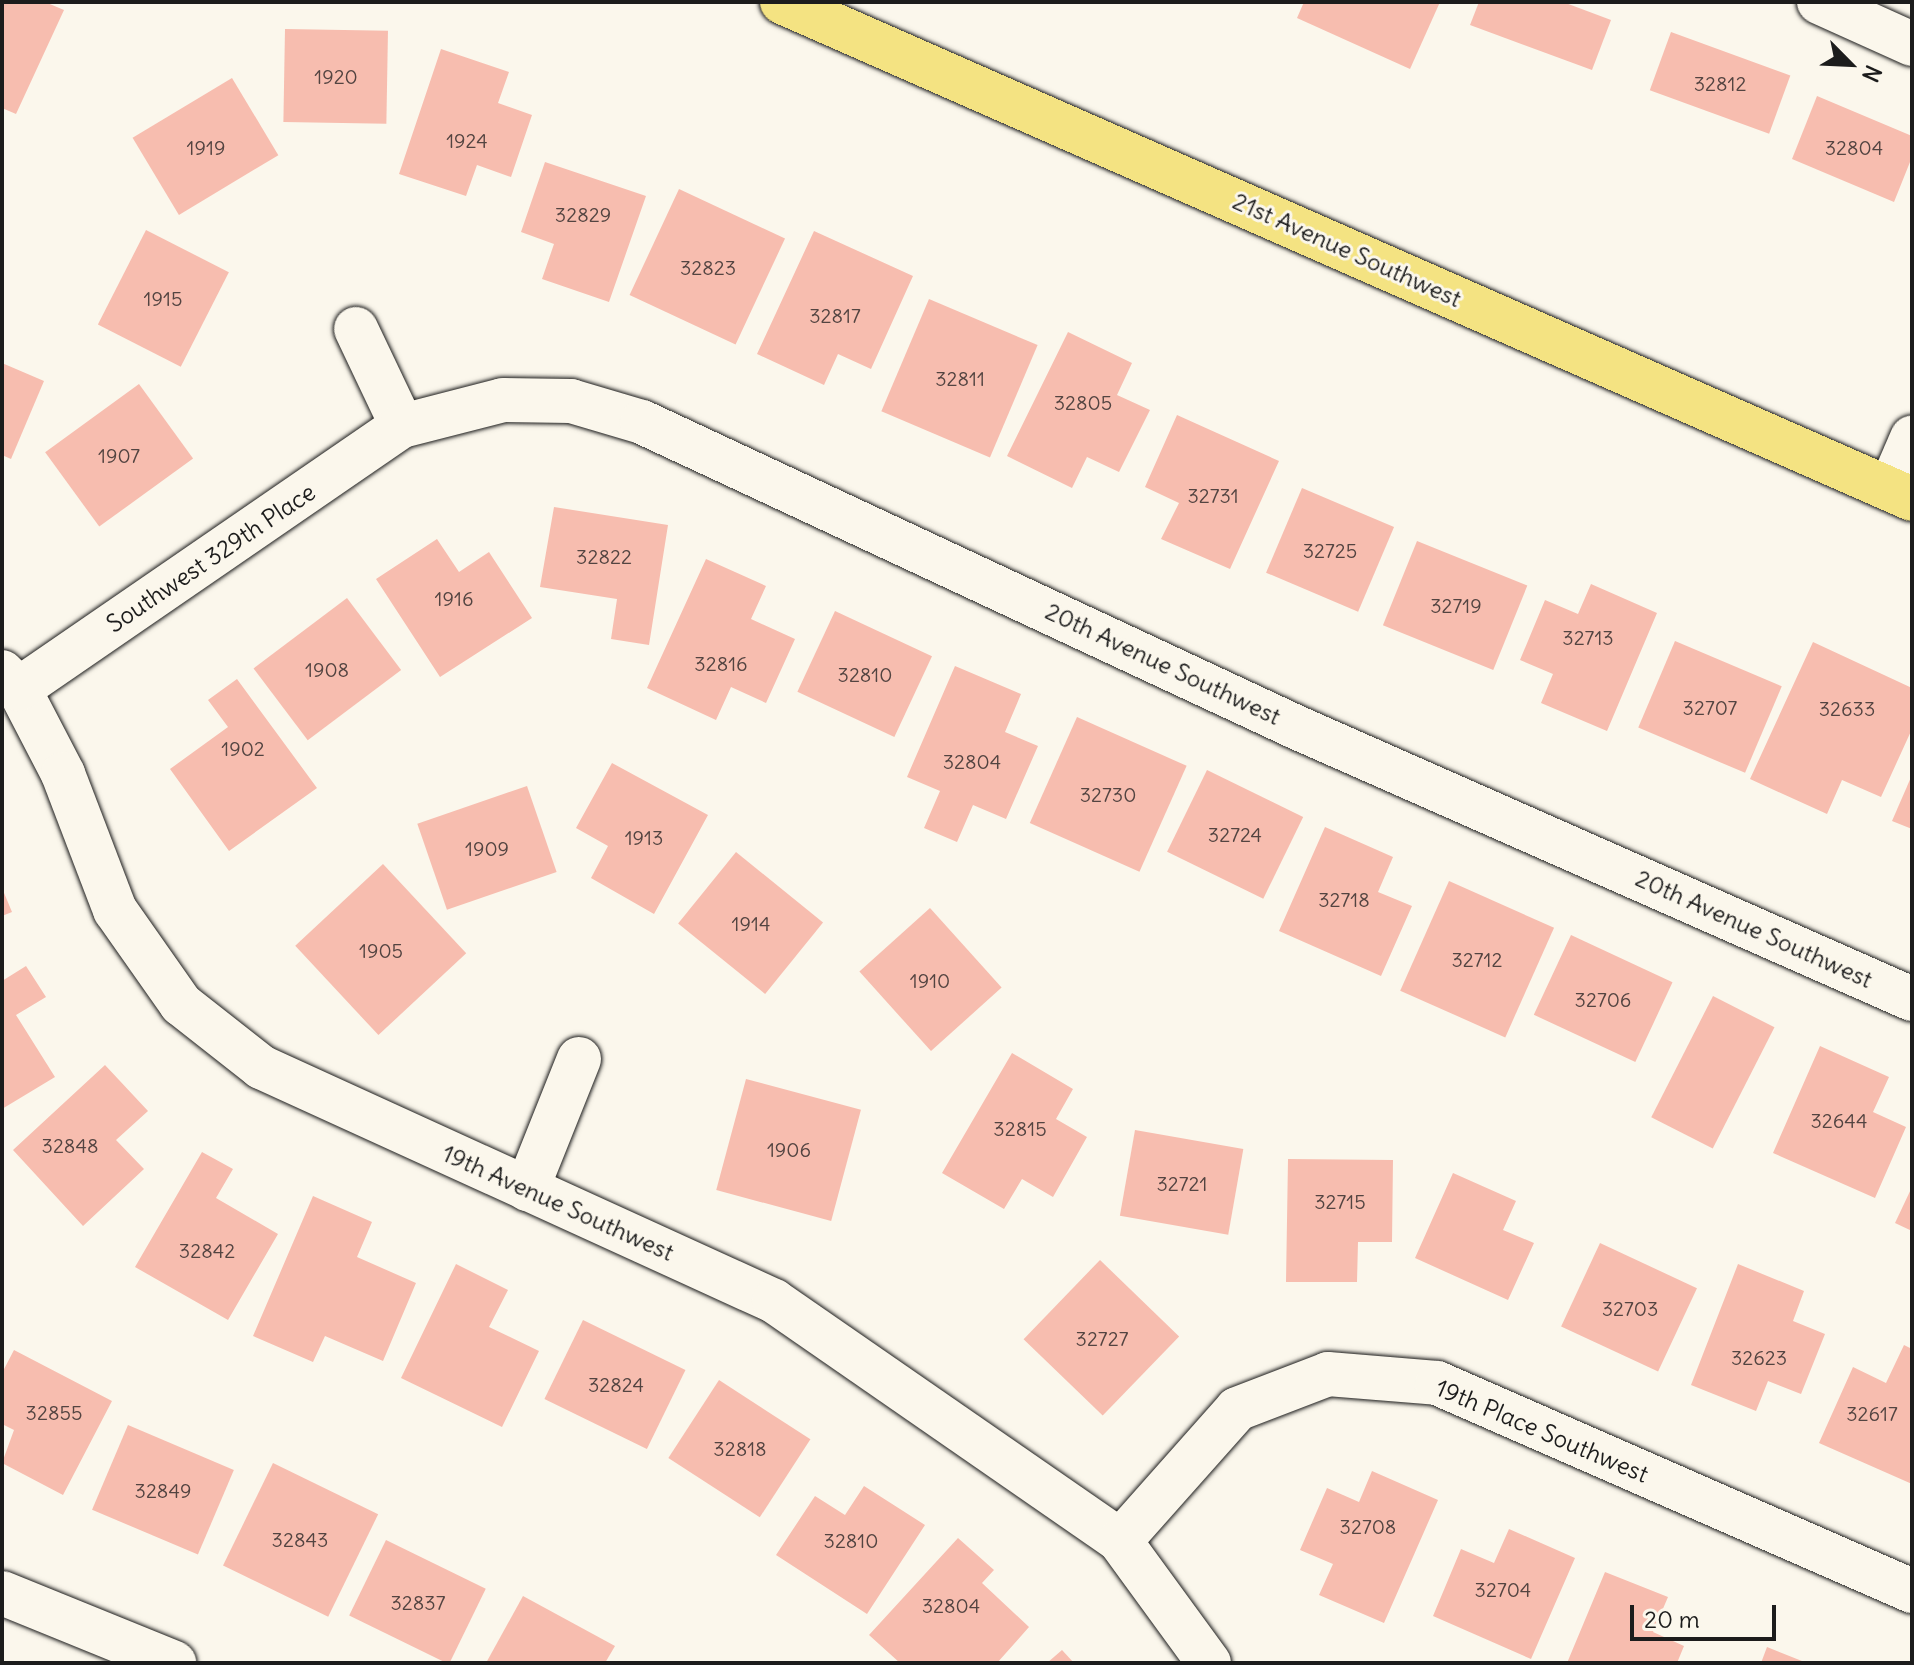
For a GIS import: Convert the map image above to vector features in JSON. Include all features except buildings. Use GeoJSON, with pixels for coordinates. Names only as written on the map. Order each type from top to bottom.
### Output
{"type":"FeatureCollection","features":[{"type":"Feature","properties":{"kind":"main road","name":"21st Avenue Southwest"},"geometry":{"type":"LineString","coordinates":[[782,2],[1901,494]]}},
{"type":"Feature","properties":{"kind":"street"},"geometry":{"type":"LineString","coordinates":[[1819,2],[1912,44]]}},
{"type":"Feature","properties":{"kind":"street"},"geometry":{"type":"LineString","coordinates":[[356,329],[402,426]]}},
{"type":"Feature","properties":{"kind":"street","name":"20th Avenue Southwest"},"geometry":{"type":"LineString","coordinates":[[402,426],[503,400],[571,401],[642,422],[1298,728],[1912,999]]}},
{"type":"Feature","properties":{"kind":"street","name":"Southwest 329th Place"},"geometry":{"type":"LineString","coordinates":[[11,680],[402,426]]}},
{"type":"Feature","properties":{"kind":"street"},"geometry":{"type":"LineString","coordinates":[[1901,494],[1912,438]]}},
{"type":"Feature","properties":{"kind":"street","name":"19th Avenue Southwest"},"geometry":{"type":"LineString","coordinates":[[11,680],[63,774],[115,910],[181,1004],[261,1067],[774,1301],[1120,1541],[1209,1663]]}},
{"type":"Feature","properties":{"kind":"street"},"geometry":{"type":"LineString","coordinates":[[527,1189],[579,1059]]}},
{"type":"Feature","properties":{"kind":"street","name":"19th Place Southwest"},"geometry":{"type":"LineString","coordinates":[[1120,1541],[1237,1409],[1328,1374],[1437,1383],[1912,1591]]}},
{"type":"Feature","properties":{"kind":"street"},"geometry":{"type":"LineString","coordinates":[[2,1593],[174,1663]]}}]}
